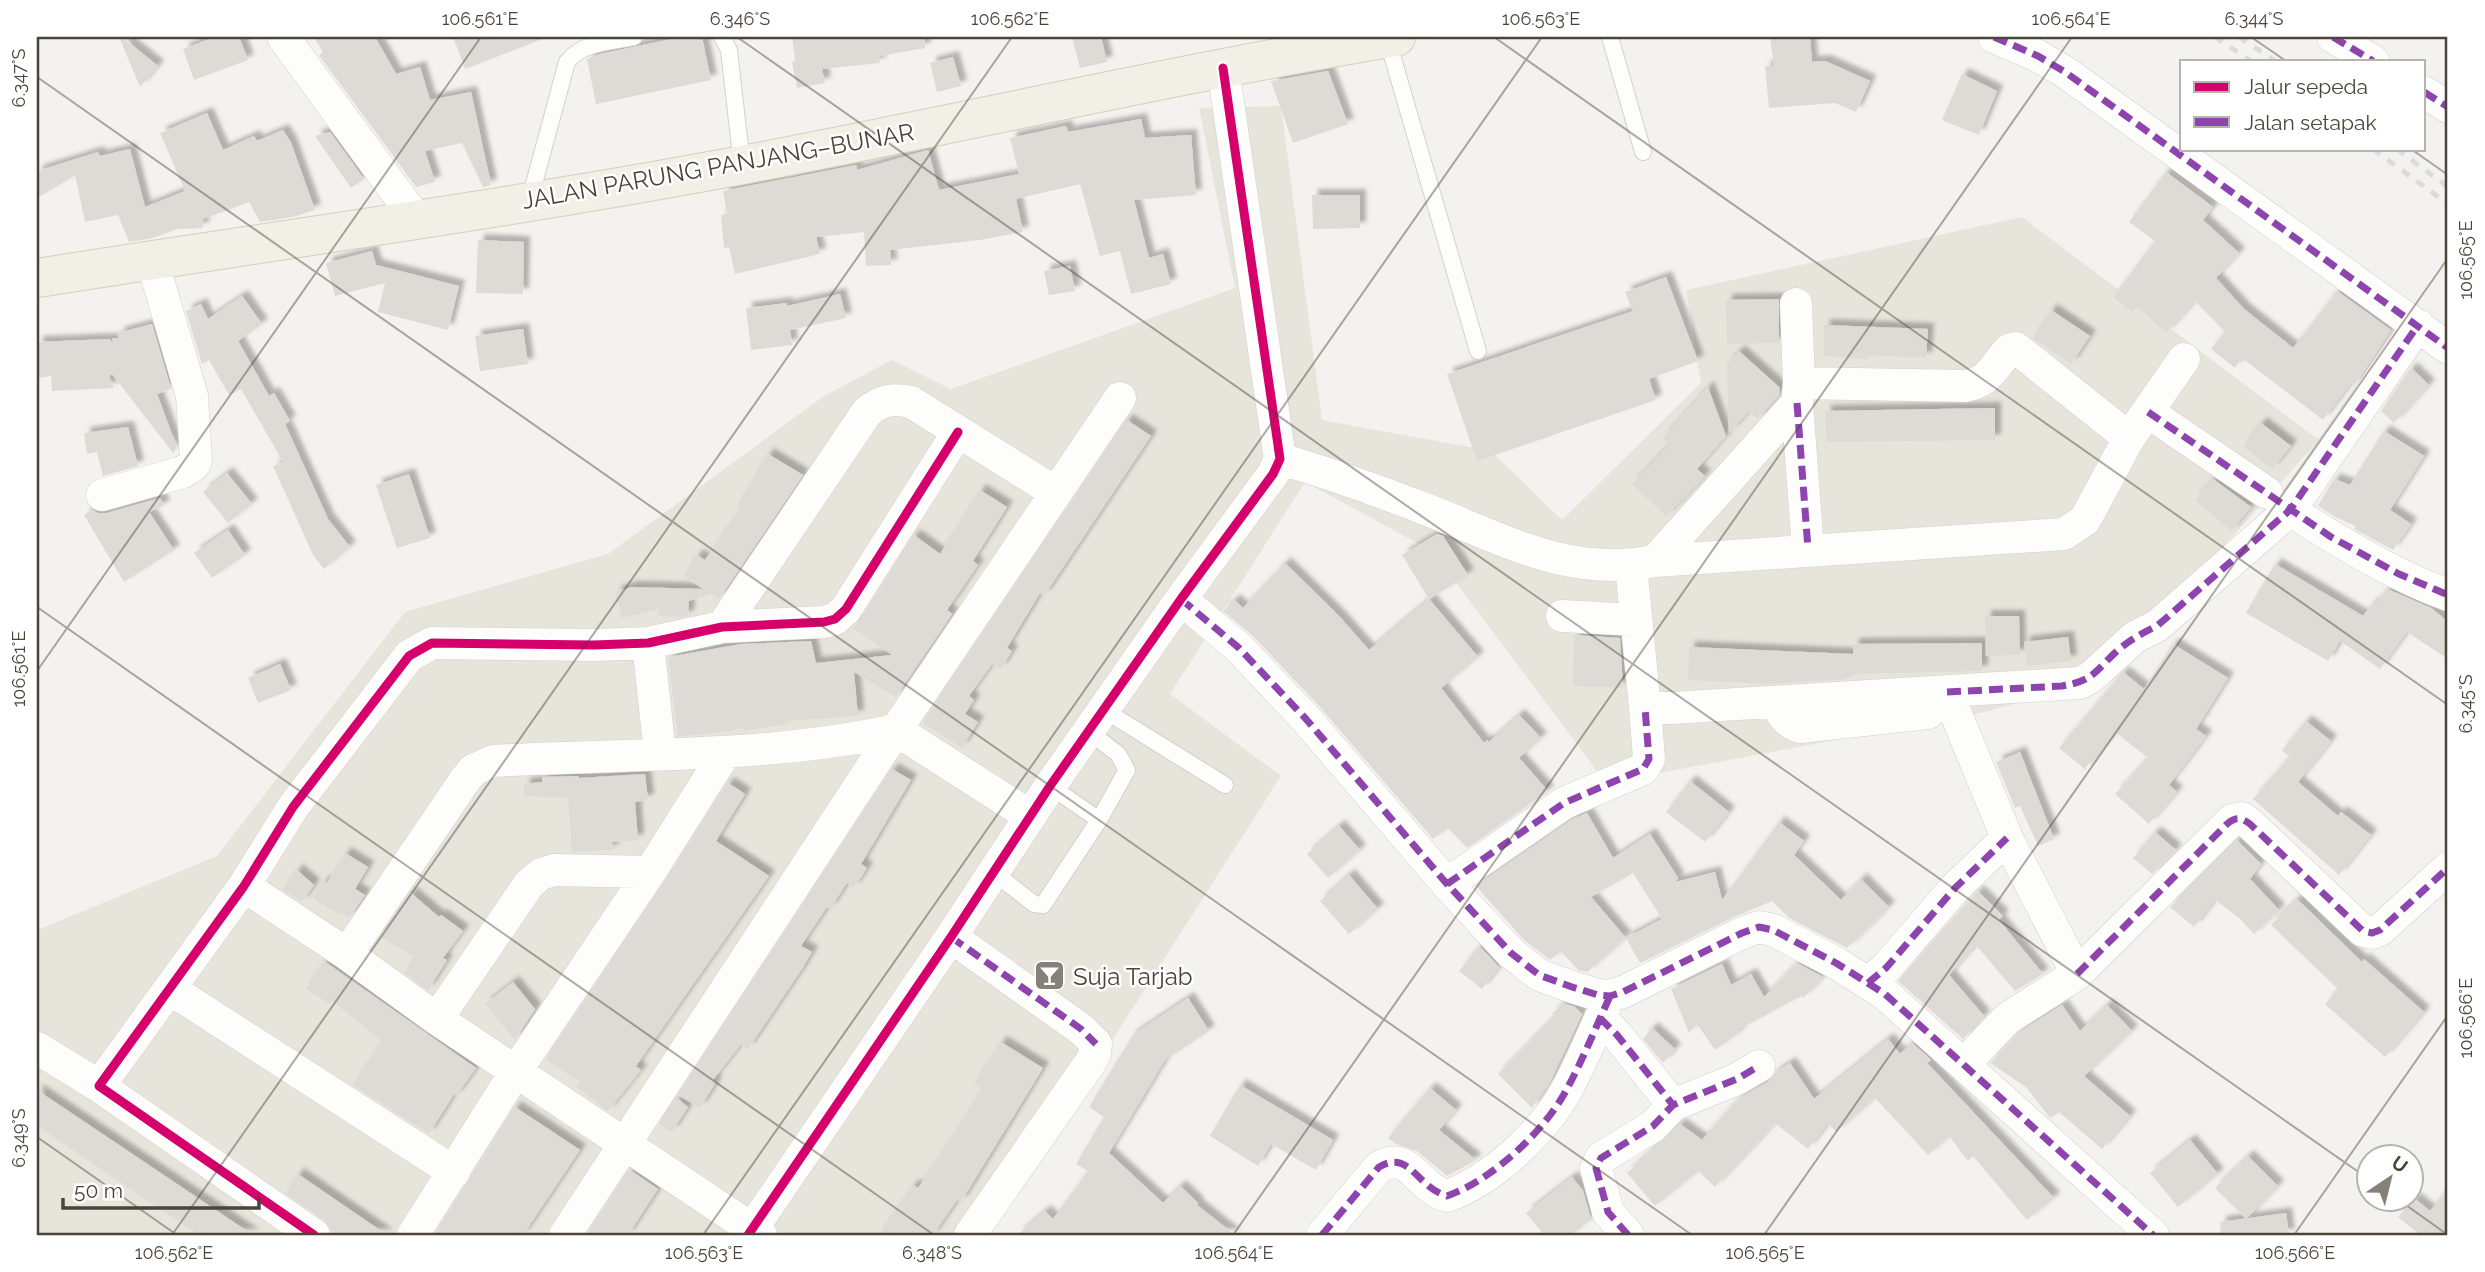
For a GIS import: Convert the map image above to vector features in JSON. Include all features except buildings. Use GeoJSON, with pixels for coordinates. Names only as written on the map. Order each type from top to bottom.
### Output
{"type":"FeatureCollection","features":[{"type":"Feature","properties":{"kind":"main road","name":"JALAN PARUNG PANJANG–BUNAR"},"geometry":{"type":"LineString","coordinates":[[37,278],[529,202],[743,165],[1223,68],[1391,37]]}},
{"type":"Feature","properties":{"kind":"street"},"geometry":{"type":"LineString","coordinates":[[284,37],[416,219]]}},
{"type":"Feature","properties":{"kind":"street"},"geometry":{"type":"LineString","coordinates":[[1994,37],[2038,56],[2065,72],[2448,348]]}},
{"type":"Feature","properties":{"kind":"street"},"geometry":{"type":"LineString","coordinates":[[2333,37],[2371,60]]}},
{"type":"Feature","properties":{"kind":"street"},"geometry":{"type":"LineString","coordinates":[[244,886],[754,1233],[992,871],[1181,599],[1273,474],[1280,459],[1223,68]]}},
{"type":"Feature","properties":{"kind":"street"},"geometry":{"type":"LineString","coordinates":[[2426,93],[2448,107]]}},
{"type":"Feature","properties":{"kind":"street"},"geometry":{"type":"LineString","coordinates":[[102,495],[183,472],[194,465],[196,460],[192,396],[152,260]]}},
{"type":"Feature","properties":{"kind":"street"},"geometry":{"type":"LineString","coordinates":[[1796,304],[1798,393],[1808,549]]}},
{"type":"Feature","properties":{"kind":"street"},"geometry":{"type":"LineString","coordinates":[[1645,708],[1776,702],[1950,701],[2080,683],[2091,677],[2135,637],[2157,626],[2279,501],[2418,324]]}},
{"type":"Feature","properties":{"kind":"street"},"geometry":{"type":"LineString","coordinates":[[1447,884],[1564,803],[1643,769],[1649,759],[1636,620],[1643,563],[1798,393],[1979,384],[2009,350],[2016,348],[2129,438]]}},
{"type":"Feature","properties":{"kind":"street"},"geometry":{"type":"LineString","coordinates":[[1280,459],[1345,478],[1523,550],[1571,562],[1643,563],[1808,549],[2064,534],[2085,520],[2129,438],[2184,359]]}},
{"type":"Feature","properties":{"kind":"street"},"geometry":{"type":"LineString","coordinates":[[565,1235],[896,730],[1120,398]]}},
{"type":"Feature","properties":{"kind":"street"},"geometry":{"type":"LineString","coordinates":[[722,627],[867,412],[880,402],[911,402],[1055,492]]}},
{"type":"Feature","properties":{"kind":"street"},"geometry":{"type":"LineString","coordinates":[[2148,412],[2331,537],[2399,573],[2447,593]]}},
{"type":"Feature","properties":{"kind":"street"},"geometry":{"type":"LineString","coordinates":[[99,1086],[244,886],[293,807],[409,656],[419,648],[432,643],[648,643],[722,627],[824,622],[835,619],[846,609],[958,432]]}},
{"type":"Feature","properties":{"kind":"street"},"geometry":{"type":"LineString","coordinates":[[1181,599],[1239,648],[1306,719],[1447,884],[1511,953],[1539,975],[1572,987],[1605,1007],[1617,1035],[1673,1105]]}},
{"type":"Feature","properties":{"kind":"street"},"geometry":{"type":"LineString","coordinates":[[1562,616],[1636,620]]}},
{"type":"Feature","properties":{"kind":"street"},"geometry":{"type":"LineString","coordinates":[[648,643],[660,754]]}},
{"type":"Feature","properties":{"kind":"street"},"geometry":{"type":"LineString","coordinates":[[1950,701],[2007,838],[2077,974]]}},
{"type":"Feature","properties":{"kind":"street"},"geometry":{"type":"LineString","coordinates":[[347,954],[473,769],[493,761],[725,753],[809,746],[896,730],[1030,816]]}},
{"type":"Feature","properties":{"kind":"street"},"geometry":{"type":"LineString","coordinates":[[413,1235],[516,1071],[650,872],[725,753]]}},
{"type":"Feature","properties":{"kind":"street"},"geometry":{"type":"LineString","coordinates":[[1964,1064],[2008,1018],[2077,974],[2236,818],[2242,818],[2250,824],[2363,931],[2372,933],[2380,930],[2448,868]]}},
{"type":"Feature","properties":{"kind":"street"},"geometry":{"type":"LineString","coordinates":[[1868,983],[1886,968],[1955,888],[2007,838]]}},
{"type":"Feature","properties":{"kind":"street"},"geometry":{"type":"LineString","coordinates":[[437,1019],[529,884],[541,874],[554,870],[650,872]]}},
{"type":"Feature","properties":{"kind":"street"},"geometry":{"type":"LineString","coordinates":[[1322,1235],[1379,1167],[1391,1160],[1409,1167],[1429,1188],[1447,1196],[1490,1174],[1527,1140],[1557,1105],[1605,1007],[1759,927],[1773,930],[1868,983],[1915,1018],[2153,1235]]}},
{"type":"Feature","properties":{"kind":"street"},"geometry":{"type":"LineString","coordinates":[[951,936],[1081,1029],[1096,1044],[1090,1063],[970,1235]]}},
{"type":"Feature","properties":{"kind":"street"},"geometry":{"type":"LineString","coordinates":[[170,989],[454,1172]]}},
{"type":"Feature","properties":{"kind":"street"},"geometry":{"type":"LineString","coordinates":[[37,1048],[99,1086],[314,1235]]}},
{"type":"Feature","properties":{"kind":"street"},"geometry":{"type":"LineString","coordinates":[[1628,1235],[1608,1212],[1596,1168],[1601,1158],[1653,1126],[1673,1105],[1737,1079],[1759,1066]]}},
{"type":"Feature","properties":{"kind":"lane"},"geometry":{"type":"LineString","coordinates":[[529,202],[567,62],[574,52],[584,47],[634,37]]}},
{"type":"Feature","properties":{"kind":"lane"},"geometry":{"type":"LineString","coordinates":[[722,37],[729,50],[743,165]]}},
{"type":"Feature","properties":{"kind":"lane"},"geometry":{"type":"LineString","coordinates":[[1391,37],[1478,351]]}},
{"type":"Feature","properties":{"kind":"lane"},"geometry":{"type":"LineString","coordinates":[[1610,37],[1643,152]]}},
{"type":"Feature","properties":{"kind":"lane"},"geometry":{"type":"LineString","coordinates":[[1097,721],[1225,785]]}},
{"type":"Feature","properties":{"kind":"lane"},"geometry":{"type":"LineString","coordinates":[[992,871],[1034,904],[1043,905],[1099,820],[1127,770],[1097,721]]}},
{"type":"Feature","properties":{"kind":"lane"},"geometry":{"type":"LineString","coordinates":[[1050,786],[1099,820]]}},
{"type":"Feature","properties":{"kind":"shaded area"},"geometry":{"type":"Polygon","coordinates":[[[1281,106],[1322,420],[1491,451],[1562,520],[1701,383],[1686,290],[2022,217],[2319,440],[2106,678],[1985,712],[1606,783],[1432,551],[1305,482],[1170,694],[1281,776],[988,1235],[37,1235],[37,930],[217,856],[405,612],[608,554],[824,396],[892,360],[951,389],[1235,288],[1199,108],[1281,106]]]}},
{"type":"Feature","properties":{"kind":"railway"},"geometry":{"type":"LineString","coordinates":[[2215,37],[2250,60]]}},
{"type":"Feature","properties":{"kind":"railway"},"geometry":{"type":"LineString","coordinates":[[2239,37],[2274,60]]}},
{"type":"Feature","properties":{"kind":"railway"},"geometry":{"type":"LineString","coordinates":[[2374,150],[2448,204]]}},
{"type":"Feature","properties":{"kind":"railway"},"geometry":{"type":"LineString","coordinates":[[2398,150],[2448,187]]}},
{"type":"Feature","properties":{"kind":"marked path"},"geometry":{"type":"LineString","coordinates":[[1994,37],[2038,56],[2065,72],[2448,348]]}},
{"type":"Feature","properties":{"kind":"marked path"},"geometry":{"type":"LineString","coordinates":[[2333,37],[2371,60]]}},
{"type":"Feature","properties":{"kind":"marked path"},"geometry":{"type":"LineString","coordinates":[[2426,93],[2448,107]]}},
{"type":"Feature","properties":{"kind":"marked path"},"geometry":{"type":"LineString","coordinates":[[1947,692],[2073,684],[2088,678],[2123,646],[2157,626],[2290,510],[2418,325]]}},
{"type":"Feature","properties":{"kind":"marked path"},"geometry":{"type":"LineString","coordinates":[[1797,403],[1808,549]]}},
{"type":"Feature","properties":{"kind":"marked path"},"geometry":{"type":"LineString","coordinates":[[2148,412],[2331,537],[2399,574],[2448,595]]}},
{"type":"Feature","properties":{"kind":"marked path"},"geometry":{"type":"LineString","coordinates":[[1181,599],[1239,648],[1306,719],[1447,884],[1511,953],[1539,975],[1598,995],[1610,996],[1742,933],[1759,927],[1773,930],[1836,963],[1885,994],[2153,1235]]}},
{"type":"Feature","properties":{"kind":"marked path"},"geometry":{"type":"LineString","coordinates":[[1447,884],[1564,803],[1643,769],[1649,759],[1645,708]]}},
{"type":"Feature","properties":{"kind":"marked path"},"geometry":{"type":"LineString","coordinates":[[2077,974],[2230,821],[2236,819],[2250,824],[2363,931],[2372,933],[2380,930],[2448,868]]}},
{"type":"Feature","properties":{"kind":"marked path"},"geometry":{"type":"LineString","coordinates":[[1868,983],[1886,968],[1955,888],[2007,838]]}},
{"type":"Feature","properties":{"kind":"marked path"},"geometry":{"type":"LineString","coordinates":[[951,937],[1081,1029],[1096,1044]]}},
{"type":"Feature","properties":{"kind":"marked path"},"geometry":{"type":"LineString","coordinates":[[1322,1235],[1379,1167],[1390,1163],[1406,1166],[1436,1191],[1447,1196],[1482,1179],[1515,1153],[1545,1122],[1567,1089],[1610,996]]}},
{"type":"Feature","properties":{"kind":"marked path"},"geometry":{"type":"LineString","coordinates":[[1600,1018],[1673,1105]]}},
{"type":"Feature","properties":{"kind":"marked path"},"geometry":{"type":"LineString","coordinates":[[1628,1235],[1608,1212],[1596,1168],[1601,1158],[1653,1126],[1673,1105],[1737,1079],[1759,1066]]}},
{"type":"Feature","properties":{"kind":"cycle path"},"geometry":{"type":"LineString","coordinates":[[748,1235],[951,937],[1050,786],[1181,599],[1273,474],[1280,459],[1223,68]]}},
{"type":"Feature","properties":{"kind":"cycle path"},"geometry":{"type":"LineString","coordinates":[[314,1235],[99,1086],[244,886],[293,807],[409,656],[432,643],[648,643],[722,627],[824,622],[835,619],[846,609],[958,432]]}},
{"type":"Feature","properties":{"kind":"place","name":"Suja Tarjab"},"geometry":{"type":"Point","coordinates":[1050,976]}}]}
